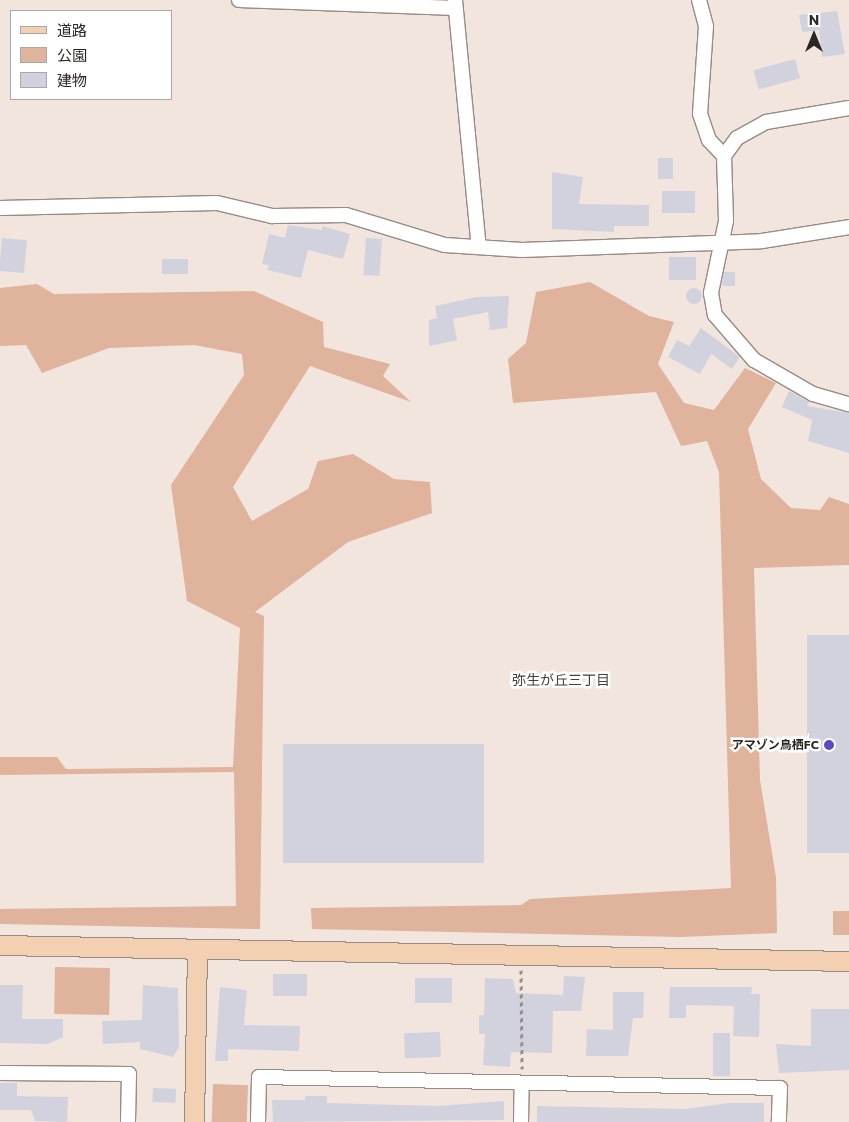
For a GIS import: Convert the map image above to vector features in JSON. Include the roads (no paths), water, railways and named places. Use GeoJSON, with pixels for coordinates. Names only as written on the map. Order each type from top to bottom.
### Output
{"type":"FeatureCollection","features":[{"type":"Feature","properties":{"kind":"street"},"geometry":{"type":"LineString","coordinates":[[239,0],[455,4],[479,248]]}},
{"type":"Feature","properties":{"kind":"street"},"geometry":{"type":"LineString","coordinates":[[699,0],[706,26],[700,114],[709,140],[724,156]]}},
{"type":"Feature","properties":{"kind":"street"},"geometry":{"type":"LineString","coordinates":[[849,108],[766,122],[737,138],[724,156],[726,221],[711,293],[715,315],[754,360],[813,394],[849,404]]}},
{"type":"Feature","properties":{"kind":"street"},"geometry":{"type":"LineString","coordinates":[[0,208],[217,203],[272,216],[372,219],[401,233],[479,248],[585,249],[771,240],[849,227]]}},
{"type":"Feature","properties":{"kind":"street"},"geometry":{"type":"LineString","coordinates":[[0,945],[197,951],[849,961]]}},
{"type":"Feature","properties":{"kind":"street"},"geometry":{"type":"LineString","coordinates":[[194,1122],[197,951]]}},
{"type":"Feature","properties":{"kind":"street"},"geometry":{"type":"LineString","coordinates":[[0,1073],[129,1074],[128,1122]]}},
{"type":"Feature","properties":{"kind":"street"},"geometry":{"type":"LineString","coordinates":[[258,1122],[258,1077],[780,1088],[779,1122]]}},
{"type":"Feature","properties":{"kind":"street"},"geometry":{"type":"LineString","coordinates":[[521,1122],[522,1083]]}},
{"type":"Feature","properties":{"kind":"place","name":"アマゾン鳥栖FC"},"geometry":{"type":"Point","coordinates":[829,745]}},
{"type":"Feature","properties":{"kind":"district","name":"弥生が丘三丁目"},"geometry":{"type":"Point","coordinates":[561,680]}}]}
